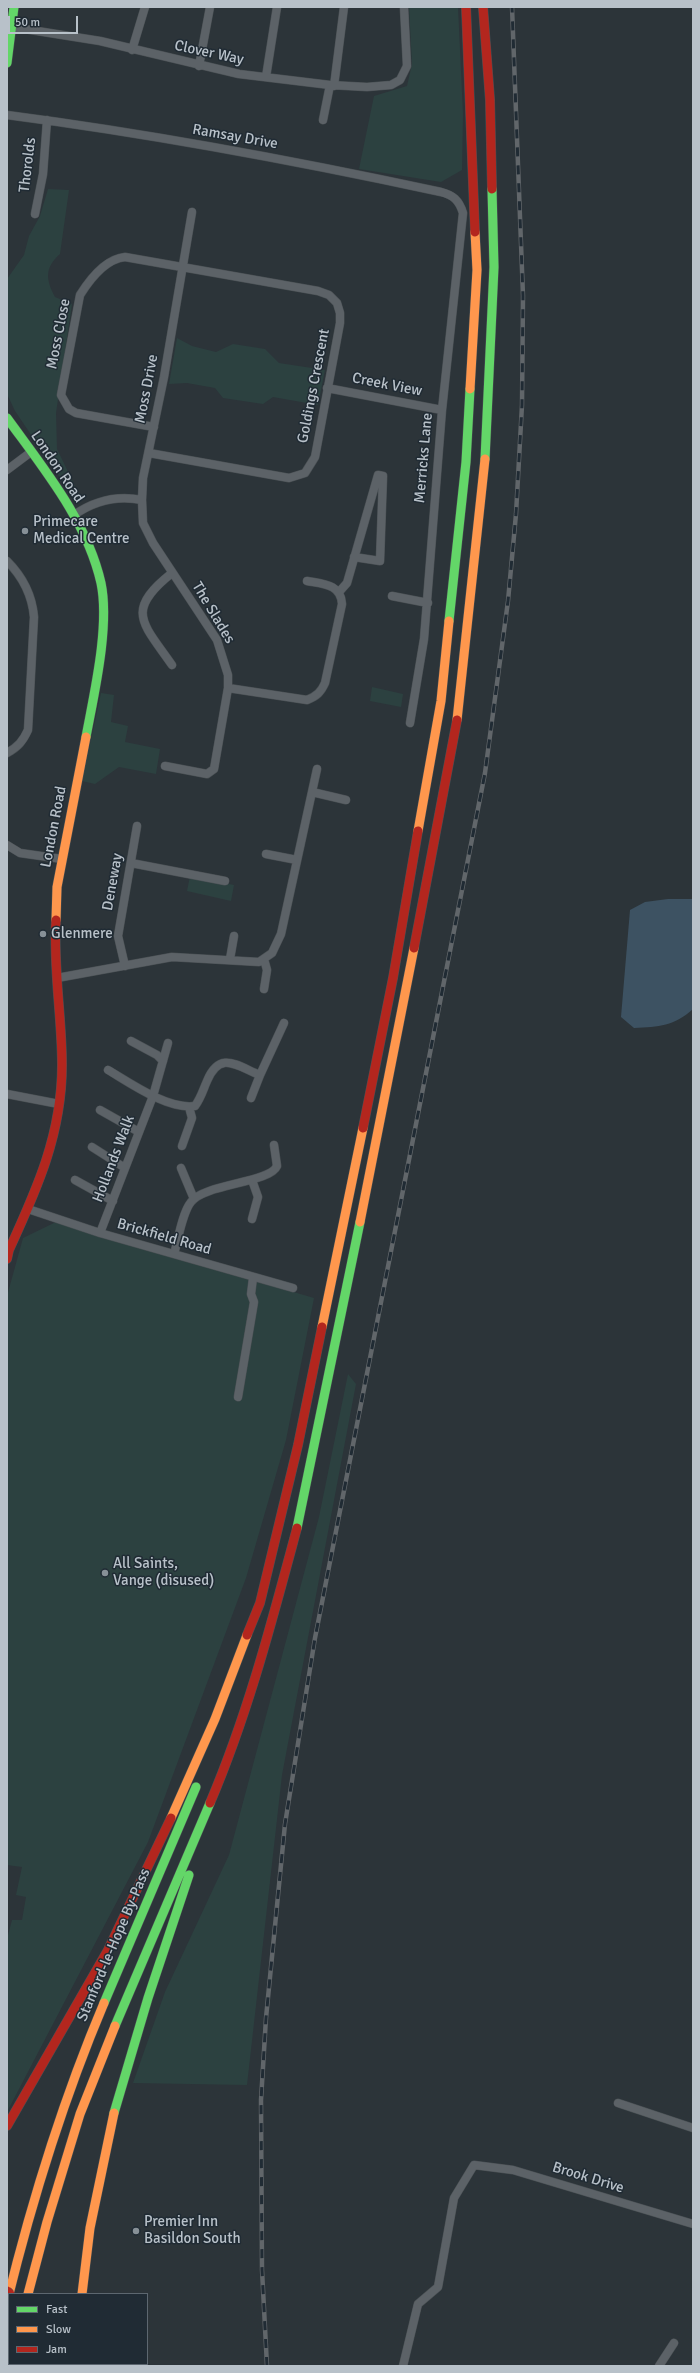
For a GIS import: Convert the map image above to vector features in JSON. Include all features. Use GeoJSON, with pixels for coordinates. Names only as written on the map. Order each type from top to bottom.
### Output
{"type":"FeatureCollection","features":[{"type":"Feature","properties":{"kind":"main road"},"geometry":{"type":"LineString","coordinates":[[7,63],[14,7]]}},
{"type":"Feature","properties":{"kind":"main road"},"geometry":{"type":"LineString","coordinates":[[7,2126],[89,1985],[127,1912],[212,1726],[238,1663],[260,1603],[299,1437],[393,978],[441,701],[466,462],[477,270],[466,7]]}},
{"type":"Feature","properties":{"kind":"main road"},"geometry":{"type":"LineString","coordinates":[[82,2293],[97,2187],[118,2093],[143,2010],[258,1673],[298,1524],[369,1178],[456,730],[485,468],[494,267],[490,100],[483,7]]}},
{"type":"Feature","properties":{"kind":"main road","name":"London Road"},"geometry":{"type":"LineString","coordinates":[[7,418],[74,516],[90,547],[99,577],[103,619],[99,662],[90,717],[57,887],[55,933],[62,1037],[58,1104],[51,1148],[40,1183],[9,1250],[7,1259]]}},
{"type":"Feature","properties":{"kind":"main road","name":"Stanford-le-Hope By-Pass"},"geometry":{"type":"LineString","coordinates":[[9,2293],[28,2218],[71,2087],[99,2014],[203,1771],[228,1704],[260,1603]]}},
{"type":"Feature","properties":{"kind":"main road"},"geometry":{"type":"LineString","coordinates":[[28,2293],[62,2170],[80,2114],[124,2002],[228,1758]]}},
{"type":"Feature","properties":{"kind":"street"},"geometry":{"type":"LineString","coordinates":[[132,50],[145,7]]}},
{"type":"Feature","properties":{"kind":"street"},"geometry":{"type":"LineString","coordinates":[[200,66],[210,7]]}},
{"type":"Feature","properties":{"kind":"street"},"geometry":{"type":"LineString","coordinates":[[266,77],[277,7]]}},
{"type":"Feature","properties":{"kind":"street"},"geometry":{"type":"LineString","coordinates":[[323,120],[332,85],[344,7]]}},
{"type":"Feature","properties":{"kind":"street","name":"Clover Way"},"geometry":{"type":"LineString","coordinates":[[12,27],[88,39],[200,66],[266,77],[332,85],[382,86],[400,80],[407,66],[404,7]]}},
{"type":"Feature","properties":{"kind":"street","name":"Ramsay Drive"},"geometry":{"type":"LineString","coordinates":[[7,115],[146,135],[319,166],[441,192],[455,198]]}},
{"type":"Feature","properties":{"kind":"street","name":"Thorolds"},"geometry":{"type":"LineString","coordinates":[[35,214],[42,174],[47,120]]}},
{"type":"Feature","properties":{"kind":"street","name":"Merricks Lane"},"geometry":{"type":"LineString","coordinates":[[410,723],[424,639],[428,603],[442,410],[463,213],[455,198]]}},
{"type":"Feature","properties":{"kind":"street","name":"Moss Drive"},"geometry":{"type":"LineString","coordinates":[[142,500],[143,478],[154,427],[192,212]]}},
{"type":"Feature","properties":{"kind":"street","name":"Moss Close"},"geometry":{"type":"LineString","coordinates":[[154,427],[76,413],[69,409],[62,395],[76,313],[80,295],[86,286],[110,260],[125,256],[183,267]]}},
{"type":"Feature","properties":{"kind":"street","name":"Goldings Crescent"},"geometry":{"type":"LineString","coordinates":[[149,453],[274,475],[298,477],[311,466],[315,457],[340,313],[337,303],[329,295],[299,287],[183,267]]}},
{"type":"Feature","properties":{"kind":"street","name":"Creek View"},"geometry":{"type":"LineString","coordinates":[[327,388],[442,410]]}},
{"type":"Feature","properties":{"kind":"street"},"geometry":{"type":"LineString","coordinates":[[7,470],[31,452]]}},
{"type":"Feature","properties":{"kind":"street"},"geometry":{"type":"LineString","coordinates":[[339,592],[347,583],[354,556],[378,475],[383,476],[380,561],[354,556]]}},
{"type":"Feature","properties":{"kind":"street"},"geometry":{"type":"LineString","coordinates":[[74,516],[93,503],[115,499],[142,500]]}},
{"type":"Feature","properties":{"kind":"street","name":"The Slades"},"geometry":{"type":"LineString","coordinates":[[142,500],[143,523],[172,573],[217,640],[228,675],[228,688],[214,768],[207,774],[164,766]]}},
{"type":"Feature","properties":{"kind":"street"},"geometry":{"type":"LineString","coordinates":[[7,561],[29,590],[33,601],[34,617],[28,730],[23,740],[15,749],[7,752]]}},
{"type":"Feature","properties":{"kind":"street"},"geometry":{"type":"LineString","coordinates":[[172,573],[153,588],[143,606],[142,616],[146,628],[172,665]]}},
{"type":"Feature","properties":{"kind":"street"},"geometry":{"type":"LineString","coordinates":[[228,688],[307,700],[315,697],[325,683],[342,604],[339,592],[329,585],[307,581]]}},
{"type":"Feature","properties":{"kind":"street"},"geometry":{"type":"LineString","coordinates":[[392,596],[428,603]]}},
{"type":"Feature","properties":{"kind":"street"},"geometry":{"type":"LineString","coordinates":[[57,978],[172,957],[230,959],[259,962],[264,959],[272,952],[281,934],[317,769]]}},
{"type":"Feature","properties":{"kind":"street"},"geometry":{"type":"LineString","coordinates":[[312,792],[346,800]]}},
{"type":"Feature","properties":{"kind":"street","name":"Deneway"},"geometry":{"type":"LineString","coordinates":[[125,966],[118,936],[137,826]]}},
{"type":"Feature","properties":{"kind":"street"},"geometry":{"type":"LineString","coordinates":[[7,845],[20,852],[62,859]]}},
{"type":"Feature","properties":{"kind":"street"},"geometry":{"type":"LineString","coordinates":[[266,854],[297,860]]}},
{"type":"Feature","properties":{"kind":"street"},"geometry":{"type":"LineString","coordinates":[[131,863],[226,881]]}},
{"type":"Feature","properties":{"kind":"street"},"geometry":{"type":"LineString","coordinates":[[230,959],[234,936]]}},
{"type":"Feature","properties":{"kind":"street"},"geometry":{"type":"LineString","coordinates":[[264,959],[267,970],[264,989]]}},
{"type":"Feature","properties":{"kind":"street"},"geometry":{"type":"LineString","coordinates":[[251,1098],[284,1023]]}},
{"type":"Feature","properties":{"kind":"street"},"geometry":{"type":"LineString","coordinates":[[131,1041],[157,1055],[163,1061]]}},
{"type":"Feature","properties":{"kind":"street","name":"Hollands Walk"},"geometry":{"type":"LineString","coordinates":[[100,1233],[153,1096],[168,1043]]}},
{"type":"Feature","properties":{"kind":"street"},"geometry":{"type":"LineString","coordinates":[[108,1070],[153,1096],[189,1107],[194,1106],[201,1098],[206,1082],[218,1064],[226,1062],[260,1076]]}},
{"type":"Feature","properties":{"kind":"street"},"geometry":{"type":"LineString","coordinates":[[7,1094],[58,1104]]}},
{"type":"Feature","properties":{"kind":"street"},"geometry":{"type":"LineString","coordinates":[[182,1146],[192,1118],[189,1107]]}},
{"type":"Feature","properties":{"kind":"street"},"geometry":{"type":"LineString","coordinates":[[100,1110],[139,1132]]}},
{"type":"Feature","properties":{"kind":"street"},"geometry":{"type":"LineString","coordinates":[[174,1254],[188,1206],[194,1199],[203,1194],[252,1180],[276,1168],[274,1145]]}},
{"type":"Feature","properties":{"kind":"street"},"geometry":{"type":"LineString","coordinates":[[92,1147],[125,1168]]}},
{"type":"Feature","properties":{"kind":"street"},"geometry":{"type":"LineString","coordinates":[[181,1168],[194,1199]]}},
{"type":"Feature","properties":{"kind":"street"},"geometry":{"type":"LineString","coordinates":[[75,1180],[113,1201]]}},
{"type":"Feature","properties":{"kind":"street"},"geometry":{"type":"LineString","coordinates":[[252,1180],[258,1197],[252,1219]]}},
{"type":"Feature","properties":{"kind":"street","name":"Brickfield Road"},"geometry":{"type":"LineString","coordinates":[[28,1209],[100,1233],[254,1278],[294,1288]]}},
{"type":"Feature","properties":{"kind":"street"},"geometry":{"type":"LineString","coordinates":[[238,1397],[254,1302],[250,1294],[254,1278]]}},
{"type":"Feature","properties":{"kind":"street"},"geometry":{"type":"LineString","coordinates":[[618,2103],[693,2128]]}},
{"type":"Feature","properties":{"kind":"street","name":"Brook Drive"},"geometry":{"type":"LineString","coordinates":[[402,2366],[418,2304],[438,2287],[454,2198],[474,2165],[513,2170],[693,2224]]}},
{"type":"Feature","properties":{"kind":"street"},"geometry":{"type":"LineString","coordinates":[[659,2366],[674,2343]]}},
{"type":"Feature","properties":{"kind":"green space"},"geometry":{"type":"Polygon","coordinates":[[[409,7],[458,7],[463,114],[462,170],[441,182],[359,169],[374,96],[407,86],[412,64],[409,7]]]}},
{"type":"Feature","properties":{"kind":"green space"},"geometry":{"type":"Polygon","coordinates":[[[48,189],[69,190],[60,254],[51,264],[48,280],[55,297],[72,304],[56,413],[57,449],[75,486],[69,491],[15,411],[7,394],[7,279],[24,255],[29,236],[40,216],[48,189]]]}},
{"type":"Feature","properties":{"kind":"green space"},"geometry":{"type":"Polygon","coordinates":[[[177,338],[192,346],[216,352],[233,344],[265,349],[279,363],[325,370],[318,405],[273,397],[263,404],[223,398],[215,388],[187,383],[169,384],[177,338]]]}},
{"type":"Feature","properties":{"kind":"green space"},"geometry":{"type":"Polygon","coordinates":[[[372,687],[403,694],[401,707],[370,701],[372,687]]]}},
{"type":"Feature","properties":{"kind":"green space"},"geometry":{"type":"Polygon","coordinates":[[[101,693],[114,695],[111,722],[128,726],[125,742],[160,749],[156,774],[119,767],[95,784],[82,781],[101,693]]]}},
{"type":"Feature","properties":{"kind":"green space"},"geometry":{"type":"Polygon","coordinates":[[[190,876],[234,885],[231,901],[187,891],[190,876]]]}},
{"type":"Feature","properties":{"kind":"green space"},"geometry":{"type":"Polygon","coordinates":[[[56,1222],[314,1298],[286,1440],[246,1578],[148,1842],[7,2112],[7,1939],[12,1920],[22,1920],[26,1897],[16,1895],[22,1867],[7,1865],[7,1296],[23,1238],[56,1222]]]}},
{"type":"Feature","properties":{"kind":"green space"},"geometry":{"type":"Polygon","coordinates":[[[348,1374],[356,1384],[282,1775],[247,2085],[133,2083],[165,1992],[229,1855],[319,1517],[348,1374]]]}},
{"type":"Feature","properties":{"kind":"water"},"geometry":{"type":"Polygon","coordinates":[[[668,899],[693,899],[693,1009],[686,1015],[673,1022],[659,1026],[634,1028],[621,1017],[630,910],[645,902],[668,899]]]}},
{"type":"Feature","properties":{"kind":"railway"},"geometry":{"type":"LineString","coordinates":[[267,2366],[262,2270],[261,2100],[266,2018],[285,1824],[315,1638],[485,773],[508,601],[516,514],[522,405],[523,296],[512,7]]}},
{"type":"Feature","properties":{"kind":"traffic: fast"},"geometry":{"type":"LineString","coordinates":[[7,63],[14,7]]}},
{"type":"Feature","properties":{"kind":"traffic: fast"},"geometry":{"type":"LineString","coordinates":[[485,459],[494,267],[492,189]]}},
{"type":"Feature","properties":{"kind":"traffic: fast"},"geometry":{"type":"LineString","coordinates":[[449,621],[466,462],[470,389]]}},
{"type":"Feature","properties":{"kind":"traffic: fast"},"geometry":{"type":"LineString","coordinates":[[7,418],[63,496],[75,517],[86,538],[101,583],[104,619],[97,681],[86,737]]}},
{"type":"Feature","properties":{"kind":"traffic: fast"},"geometry":{"type":"LineString","coordinates":[[297,1528],[360,1222]]}},
{"type":"Feature","properties":{"kind":"traffic: fast"},"geometry":{"type":"LineString","coordinates":[[104,2003],[196,1787]]}},
{"type":"Feature","properties":{"kind":"traffic: fast"},"geometry":{"type":"LineString","coordinates":[[115,2026],[210,1803]]}},
{"type":"Feature","properties":{"kind":"traffic: fast"},"geometry":{"type":"LineString","coordinates":[[114,2113],[148,1998],[189,1875]]}},
{"type":"Feature","properties":{"kind":"traffic: slow"},"geometry":{"type":"LineString","coordinates":[[470,389],[477,270],[475,232]]}},
{"type":"Feature","properties":{"kind":"traffic: slow"},"geometry":{"type":"LineString","coordinates":[[457,720],[485,459]]}},
{"type":"Feature","properties":{"kind":"traffic: slow"},"geometry":{"type":"LineString","coordinates":[[418,831],[441,701],[449,621]]}},
{"type":"Feature","properties":{"kind":"traffic: slow"},"geometry":{"type":"LineString","coordinates":[[56,920],[57,887],[86,737]]}},
{"type":"Feature","properties":{"kind":"traffic: slow"},"geometry":{"type":"LineString","coordinates":[[360,1222],[414,948]]}},
{"type":"Feature","properties":{"kind":"traffic: slow"},"geometry":{"type":"LineString","coordinates":[[322,1327],[363,1128]]}},
{"type":"Feature","properties":{"kind":"traffic: slow"},"geometry":{"type":"LineString","coordinates":[[171,1818],[215,1719],[247,1635]]}},
{"type":"Feature","properties":{"kind":"traffic: slow"},"geometry":{"type":"LineString","coordinates":[[9,2293],[38,2188],[62,2113],[104,2003]]}},
{"type":"Feature","properties":{"kind":"traffic: slow"},"geometry":{"type":"LineString","coordinates":[[28,2293],[47,2222],[80,2114],[115,2026]]}},
{"type":"Feature","properties":{"kind":"traffic: slow"},"geometry":{"type":"LineString","coordinates":[[82,2293],[90,2228],[114,2113]]}},
{"type":"Feature","properties":{"kind":"traffic: jam"},"geometry":{"type":"LineString","coordinates":[[466,7],[475,232]]}},
{"type":"Feature","properties":{"kind":"traffic: jam"},"geometry":{"type":"LineString","coordinates":[[483,7],[490,100],[492,189]]}},
{"type":"Feature","properties":{"kind":"traffic: jam"},"geometry":{"type":"LineString","coordinates":[[414,948],[457,720]]}},
{"type":"Feature","properties":{"kind":"traffic: jam"},"geometry":{"type":"LineString","coordinates":[[363,1128],[393,978],[418,831]]}},
{"type":"Feature","properties":{"kind":"traffic: jam"},"geometry":{"type":"LineString","coordinates":[[7,1259],[9,1250],[38,1183],[53,1138],[58,1114],[62,1065],[55,938],[56,920]]}},
{"type":"Feature","properties":{"kind":"traffic: jam"},"geometry":{"type":"LineString","coordinates":[[247,1635],[260,1603],[298,1445],[322,1327]]}},
{"type":"Feature","properties":{"kind":"traffic: jam"},"geometry":{"type":"LineString","coordinates":[[210,1803],[224,1769],[248,1701],[269,1632],[297,1528]]}},
{"type":"Feature","properties":{"kind":"traffic: jam"},"geometry":{"type":"LineString","coordinates":[[7,2126],[108,1950],[171,1818]]}},
{"type":"Feature","properties":{"kind":"place","name":"Primecare Medical Centre"},"geometry":{"type":"Point","coordinates":[25,531]}},
{"type":"Feature","properties":{"kind":"place","name":"Glenmere"},"geometry":{"type":"Point","coordinates":[43,934]}},
{"type":"Feature","properties":{"kind":"place","name":"All Saints, Vange (disused)"},"geometry":{"type":"Point","coordinates":[105,1573]}},
{"type":"Feature","properties":{"kind":"place","name":"Premier Inn Basildon South"},"geometry":{"type":"Point","coordinates":[136,2231]}}]}
